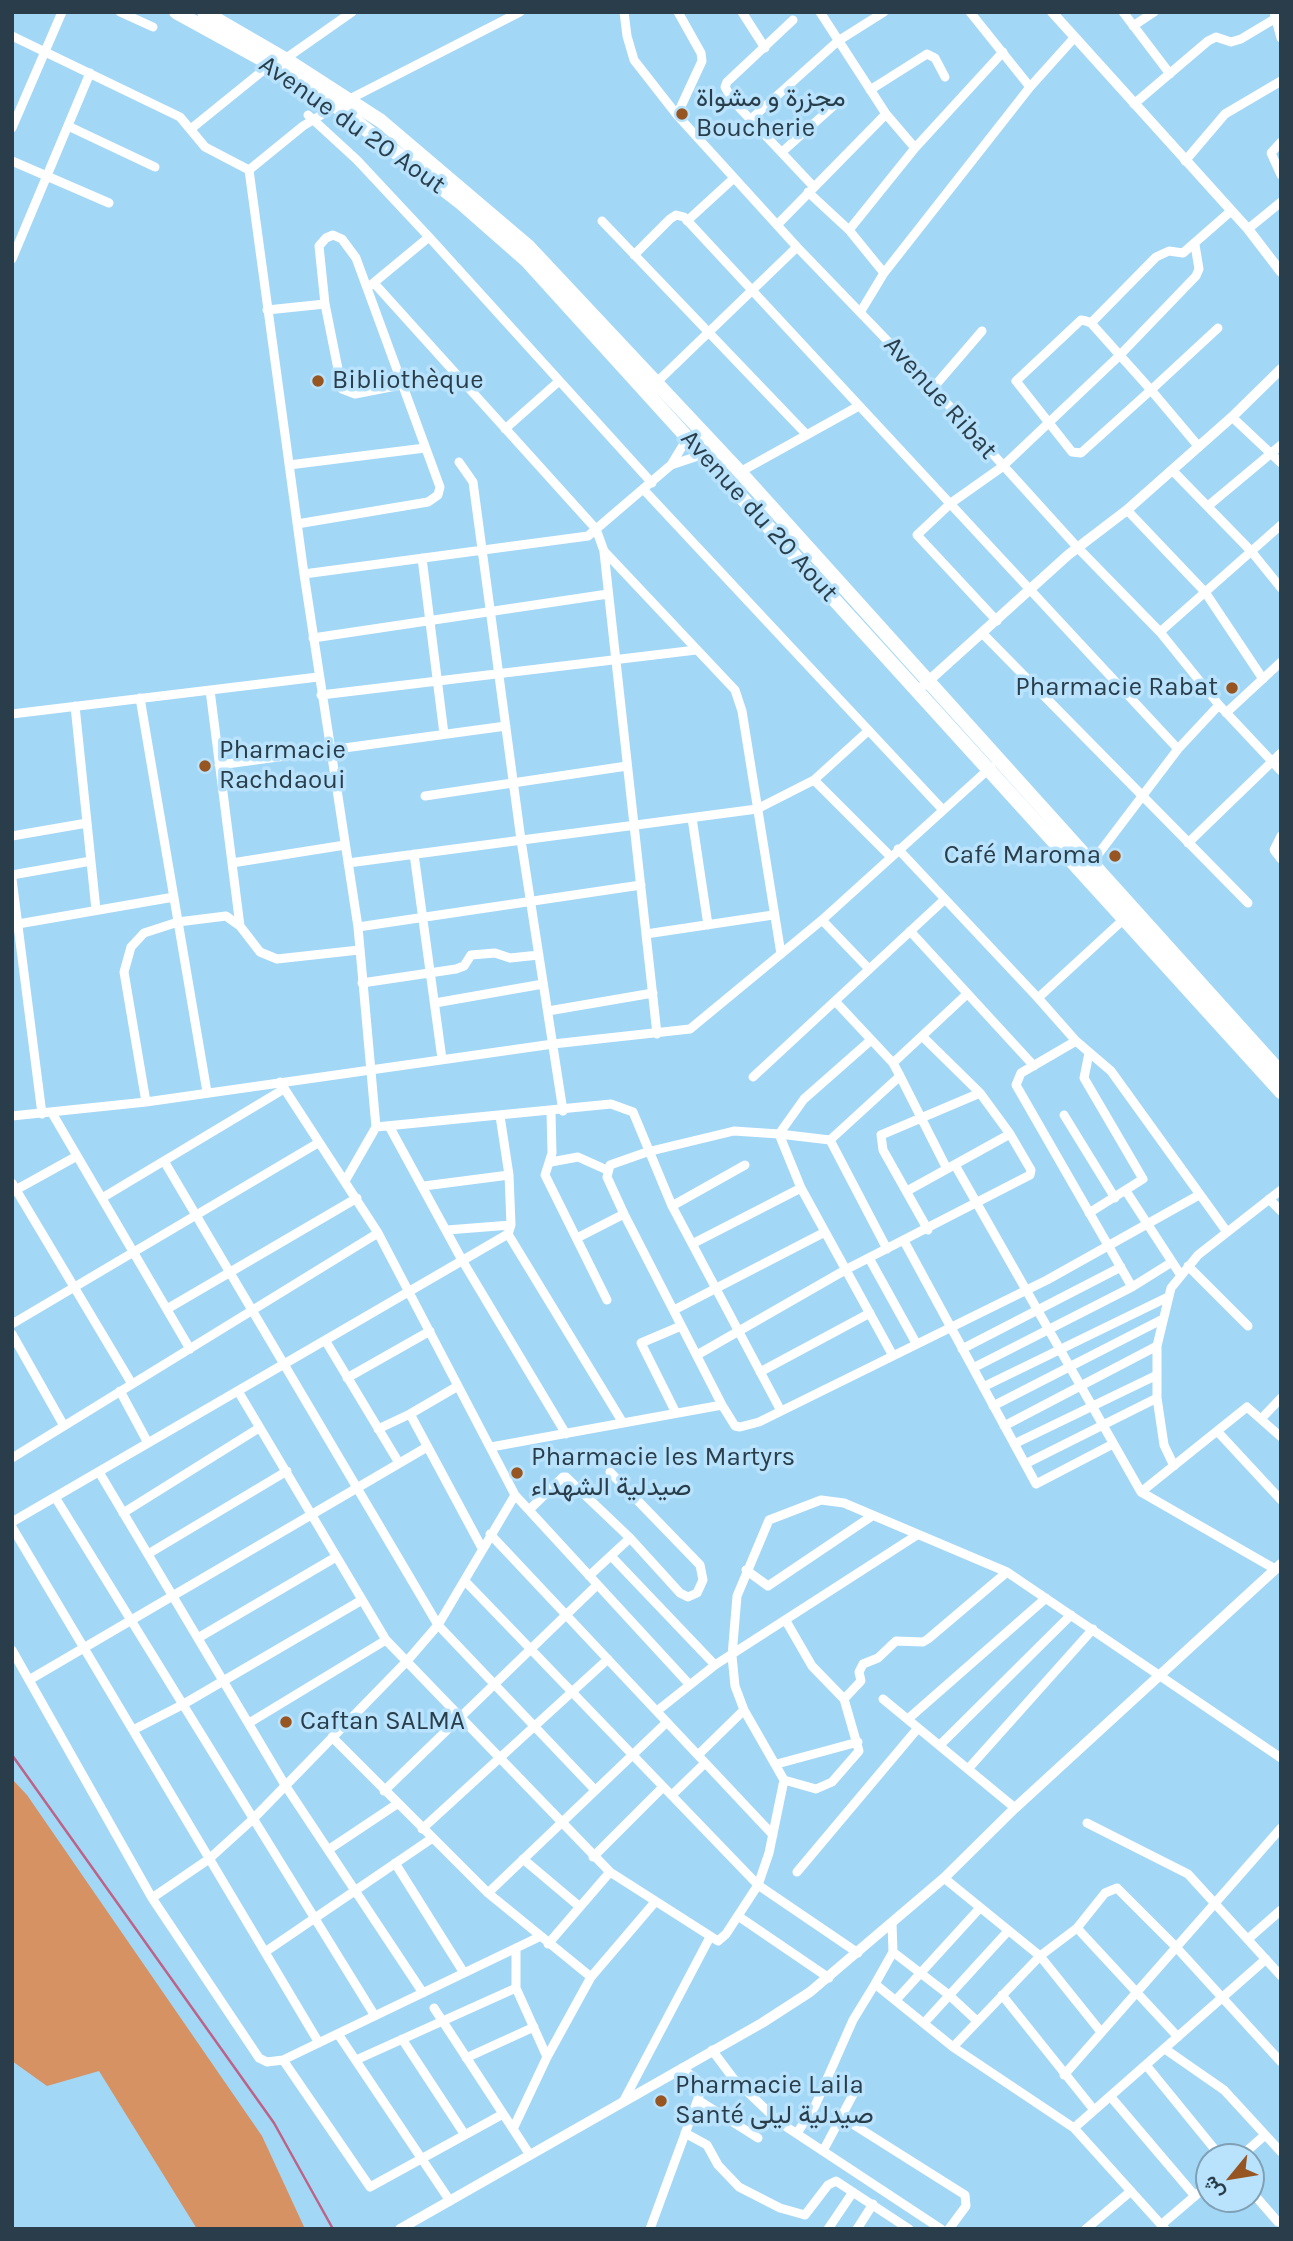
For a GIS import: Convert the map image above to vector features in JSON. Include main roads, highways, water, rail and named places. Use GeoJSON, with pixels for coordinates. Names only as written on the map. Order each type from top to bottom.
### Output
{"type":"FeatureCollection","features":[{"type":"Feature","properties":{"kind":"main road","name":"Avenue du 20 Aout"},"geometry":{"type":"LineString","coordinates":[[176,12],[351,100],[446,174],[528,246],[740,472],[1124,919],[1281,1092]]}},
{"type":"Feature","properties":{"kind":"main road","name":"Avenue du 20 Aout"},"geometry":{"type":"LineString","coordinates":[[204,12],[278,61],[461,202],[527,261],[922,686]]}},
{"type":"Feature","properties":{"kind":"main road","name":"Avenue du 20 Aout"},"geometry":{"type":"LineString","coordinates":[[992,765],[1090,865],[1281,1073]]}},
{"type":"Feature","properties":{"kind":"waterway"},"geometry":{"type":"LineString","coordinates":[[12,1755],[274,2123],[333,2229]]}},
{"type":"Feature","properties":{"kind":"place","name":"مجزرة و مشواة Boucherie"},"geometry":{"type":"Point","coordinates":[682,114]}},
{"type":"Feature","properties":{"kind":"place","name":"Bibliothèque"},"geometry":{"type":"Point","coordinates":[318,381]}},
{"type":"Feature","properties":{"kind":"place","name":"Pharmacie Rabat"},"geometry":{"type":"Point","coordinates":[1232,688]}},
{"type":"Feature","properties":{"kind":"place","name":"Pharmacie Rachdaoui"},"geometry":{"type":"Point","coordinates":[205,766]}},
{"type":"Feature","properties":{"kind":"place","name":"Café Maroma"},"geometry":{"type":"Point","coordinates":[1115,856]}},
{"type":"Feature","properties":{"kind":"place","name":"Pharmacie les Martyrs صيدلية الشهداء"},"geometry":{"type":"Point","coordinates":[517,1473]}},
{"type":"Feature","properties":{"kind":"place","name":"Caftan SALMA"},"geometry":{"type":"Point","coordinates":[286,1722]}},
{"type":"Feature","properties":{"kind":"place","name":"Pharmacie Laila Santé صيدلية ليلى"},"geometry":{"type":"Point","coordinates":[661,2101]}}]}
